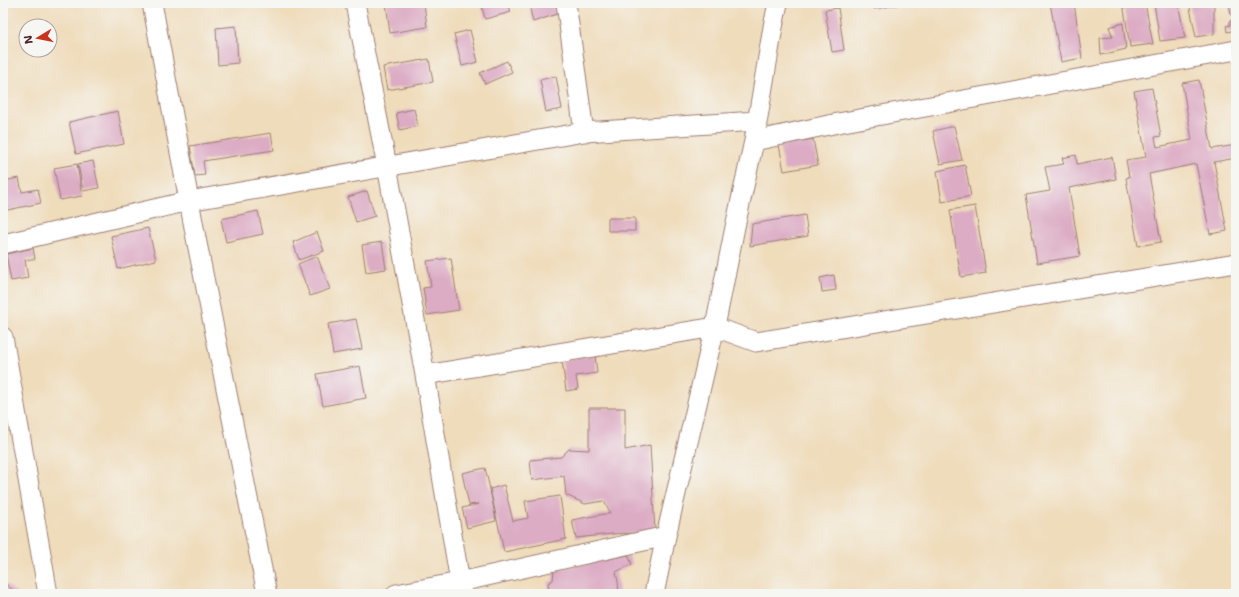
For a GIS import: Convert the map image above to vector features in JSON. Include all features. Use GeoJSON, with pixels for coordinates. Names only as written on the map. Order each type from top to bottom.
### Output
{"type":"FeatureCollection","features":[{"type":"Feature","properties":{"kind":"street"},"geometry":{"type":"LineString","coordinates":[[152,3],[189,201],[267,594]]}},
{"type":"Feature","properties":{"kind":"street"},"geometry":{"type":"LineString","coordinates":[[355,3],[387,166],[425,375],[461,588]]}},
{"type":"Feature","properties":{"kind":"street"},"geometry":{"type":"LineString","coordinates":[[566,3],[584,132]]}},
{"type":"Feature","properties":{"kind":"street"},"geometry":{"type":"LineString","coordinates":[[654,594],[666,536],[715,327],[754,140],[778,3]]}},
{"type":"Feature","properties":{"kind":"street"},"geometry":{"type":"LineString","coordinates":[[754,140],[838,123],[1236,50]]}},
{"type":"Feature","properties":{"kind":"street"},"geometry":{"type":"LineString","coordinates":[[3,244],[189,201],[584,132],[757,121]]}},
{"type":"Feature","properties":{"kind":"street"},"geometry":{"type":"LineString","coordinates":[[425,375],[715,327],[756,342],[1236,263]]}},
{"type":"Feature","properties":{"kind":"street"},"geometry":{"type":"LineString","coordinates":[[3,337],[48,594]]}},
{"type":"Feature","properties":{"kind":"street"},"geometry":{"type":"LineString","coordinates":[[396,594],[461,588],[666,536]]}},
{"type":"Feature","properties":{"kind":"building"},"geometry":{"type":"Polygon","coordinates":[[[386,3],[424,3],[427,27],[390,33],[386,3]]]}},
{"type":"Feature","properties":{"kind":"building"},"geometry":{"type":"Polygon","coordinates":[[[481,3],[508,3],[511,12],[485,19],[481,3]]]}},
{"type":"Feature","properties":{"kind":"building"},"geometry":{"type":"Polygon","coordinates":[[[548,3],[557,3],[560,13],[533,22],[530,9],[548,3]]]}},
{"type":"Feature","properties":{"kind":"building"},"geometry":{"type":"Polygon","coordinates":[[[873,3],[902,3],[902,4],[874,9],[873,3]]]}},
{"type":"Feature","properties":{"kind":"building"},"geometry":{"type":"Polygon","coordinates":[[[1050,3],[1074,3],[1082,58],[1061,62],[1050,3]]]}},
{"type":"Feature","properties":{"kind":"building"},"geometry":{"type":"Polygon","coordinates":[[[1123,3],[1145,3],[1153,44],[1130,47],[1123,3]]]}},
{"type":"Feature","properties":{"kind":"building"},"geometry":{"type":"Polygon","coordinates":[[[1154,3],[1178,3],[1185,38],[1160,41],[1154,3]]]}},
{"type":"Feature","properties":{"kind":"building"},"geometry":{"type":"Polygon","coordinates":[[[1189,3],[1214,3],[1214,34],[1196,37],[1189,3]]]}},
{"type":"Feature","properties":{"kind":"building"},"geometry":{"type":"Polygon","coordinates":[[[1229,3],[1236,3],[1236,15],[1231,15],[1229,3]]]}},
{"type":"Feature","properties":{"kind":"building"},"geometry":{"type":"Polygon","coordinates":[[[838,8],[844,50],[832,52],[825,10],[838,8]]]}},
{"type":"Feature","properties":{"kind":"building"},"geometry":{"type":"Polygon","coordinates":[[[1236,19],[1236,30],[1227,32],[1226,26],[1230,25],[1230,21],[1236,19]]]}},
{"type":"Feature","properties":{"kind":"building"},"geometry":{"type":"Polygon","coordinates":[[[1123,23],[1126,49],[1101,55],[1100,38],[1113,37],[1109,27],[1123,23]]]}},
{"type":"Feature","properties":{"kind":"building"},"geometry":{"type":"Polygon","coordinates":[[[236,26],[238,63],[218,65],[216,28],[236,26]]]}},
{"type":"Feature","properties":{"kind":"building"},"geometry":{"type":"Polygon","coordinates":[[[470,30],[478,62],[462,66],[454,34],[470,30]]]}},
{"type":"Feature","properties":{"kind":"building"},"geometry":{"type":"Polygon","coordinates":[[[429,59],[433,82],[387,90],[383,67],[429,59]]]}},
{"type":"Feature","properties":{"kind":"building"},"geometry":{"type":"Polygon","coordinates":[[[507,61],[512,72],[485,84],[480,73],[507,61]]]}},
{"type":"Feature","properties":{"kind":"building"},"geometry":{"type":"Polygon","coordinates":[[[556,76],[562,109],[546,112],[540,80],[556,76]]]}},
{"type":"Feature","properties":{"kind":"building"},"geometry":{"type":"Polygon","coordinates":[[[1199,80],[1212,149],[1236,145],[1236,158],[1214,162],[1227,231],[1210,234],[1196,164],[1149,174],[1161,242],[1138,246],[1126,178],[1129,177],[1126,160],[1146,157],[1134,91],[1152,88],[1161,136],[1155,137],[1157,147],[1192,140],[1182,83],[1199,80]]]}},
{"type":"Feature","properties":{"kind":"building"},"geometry":{"type":"Polygon","coordinates":[[[414,109],[418,126],[400,130],[396,113],[414,109]]]}},
{"type":"Feature","properties":{"kind":"building"},"geometry":{"type":"Polygon","coordinates":[[[118,111],[124,144],[76,154],[69,122],[118,111]]]}},
{"type":"Feature","properties":{"kind":"building"},"geometry":{"type":"Polygon","coordinates":[[[954,126],[962,160],[940,164],[933,131],[954,126]]]}},
{"type":"Feature","properties":{"kind":"building"},"geometry":{"type":"Polygon","coordinates":[[[271,133],[274,150],[203,161],[205,175],[195,176],[190,146],[271,133]]]}},
{"type":"Feature","properties":{"kind":"building"},"geometry":{"type":"Polygon","coordinates":[[[813,139],[818,165],[784,171],[779,145],[813,139]]]}},
{"type":"Feature","properties":{"kind":"building"},"geometry":{"type":"Polygon","coordinates":[[[1076,155],[1077,164],[1112,157],[1116,179],[1069,188],[1080,256],[1037,263],[1026,195],[1050,191],[1045,167],[1064,164],[1062,158],[1076,155]]]}},
{"type":"Feature","properties":{"kind":"building"},"geometry":{"type":"Polygon","coordinates":[[[93,161],[99,188],[83,191],[78,164],[93,161]]]}},
{"type":"Feature","properties":{"kind":"building"},"geometry":{"type":"Polygon","coordinates":[[[77,164],[82,196],[60,200],[54,168],[77,164]]]}},
{"type":"Feature","properties":{"kind":"building"},"geometry":{"type":"Polygon","coordinates":[[[965,165],[971,196],[942,202],[937,171],[965,165]]]}},
{"type":"Feature","properties":{"kind":"building"},"geometry":{"type":"Polygon","coordinates":[[[19,178],[22,192],[38,189],[41,203],[3,211],[3,181],[19,178]]]}},
{"type":"Feature","properties":{"kind":"building"},"geometry":{"type":"Polygon","coordinates":[[[367,191],[375,216],[356,222],[348,197],[367,191]]]}},
{"type":"Feature","properties":{"kind":"building"},"geometry":{"type":"Polygon","coordinates":[[[975,206],[986,273],[961,277],[950,210],[975,206]]]}},
{"type":"Feature","properties":{"kind":"building"},"geometry":{"type":"Polygon","coordinates":[[[258,211],[263,234],[226,242],[221,219],[258,211]]]}},
{"type":"Feature","properties":{"kind":"building"},"geometry":{"type":"Polygon","coordinates":[[[805,215],[808,236],[750,246],[752,224],[805,215]]]}},
{"type":"Feature","properties":{"kind":"building"},"geometry":{"type":"Polygon","coordinates":[[[608,218],[635,218],[635,231],[608,231],[608,218]]]}},
{"type":"Feature","properties":{"kind":"building"},"geometry":{"type":"Polygon","coordinates":[[[148,228],[156,260],[118,269],[111,236],[148,228]]]}},
{"type":"Feature","properties":{"kind":"building"},"geometry":{"type":"Polygon","coordinates":[[[317,232],[324,251],[299,260],[293,242],[317,232]]]}},
{"type":"Feature","properties":{"kind":"building"},"geometry":{"type":"Polygon","coordinates":[[[382,242],[386,269],[366,272],[362,245],[382,242]]]}},
{"type":"Feature","properties":{"kind":"building"},"geometry":{"type":"Polygon","coordinates":[[[33,248],[35,259],[25,260],[28,278],[11,281],[6,254],[33,248]]]}},
{"type":"Feature","properties":{"kind":"building"},"geometry":{"type":"Polygon","coordinates":[[[317,256],[330,289],[310,296],[298,264],[317,256]]]}},
{"type":"Feature","properties":{"kind":"building"},"geometry":{"type":"Polygon","coordinates":[[[451,258],[459,310],[427,315],[423,288],[431,287],[427,261],[451,258]]]}},
{"type":"Feature","properties":{"kind":"building"},"geometry":{"type":"Polygon","coordinates":[[[834,275],[836,290],[822,292],[820,278],[834,275]]]}},
{"type":"Feature","properties":{"kind":"building"},"geometry":{"type":"Polygon","coordinates":[[[356,319],[362,349],[333,354],[328,324],[356,319]]]}},
{"type":"Feature","properties":{"kind":"building"},"geometry":{"type":"Polygon","coordinates":[[[595,355],[597,373],[576,376],[578,389],[566,391],[562,360],[595,355]]]}},
{"type":"Feature","properties":{"kind":"building"},"geometry":{"type":"Polygon","coordinates":[[[360,366],[366,398],[323,406],[317,374],[360,366]]]}},
{"type":"Feature","properties":{"kind":"building"},"geometry":{"type":"Polygon","coordinates":[[[589,408],[625,408],[625,450],[650,445],[655,532],[612,534],[576,538],[572,520],[610,513],[604,501],[585,504],[566,495],[564,476],[532,480],[530,460],[561,457],[569,449],[589,450],[589,408]]]}},
{"type":"Feature","properties":{"kind":"building"},"geometry":{"type":"Polygon","coordinates":[[[485,468],[496,521],[467,528],[462,508],[478,504],[469,505],[462,473],[485,468]]]}},
{"type":"Feature","properties":{"kind":"building"},"geometry":{"type":"Polygon","coordinates":[[[504,485],[513,521],[528,518],[525,501],[560,496],[566,539],[504,552],[490,489],[504,485]]]}},
{"type":"Feature","properties":{"kind":"building"},"geometry":{"type":"Polygon","coordinates":[[[628,555],[632,564],[616,572],[619,594],[571,594],[570,591],[563,590],[564,594],[558,594],[558,591],[549,592],[548,583],[553,580],[554,570],[628,555]]]}},
{"type":"Feature","properties":{"kind":"building"},"geometry":{"type":"Polygon","coordinates":[[[3,582],[18,594],[3,594],[3,582]]]}}]}
